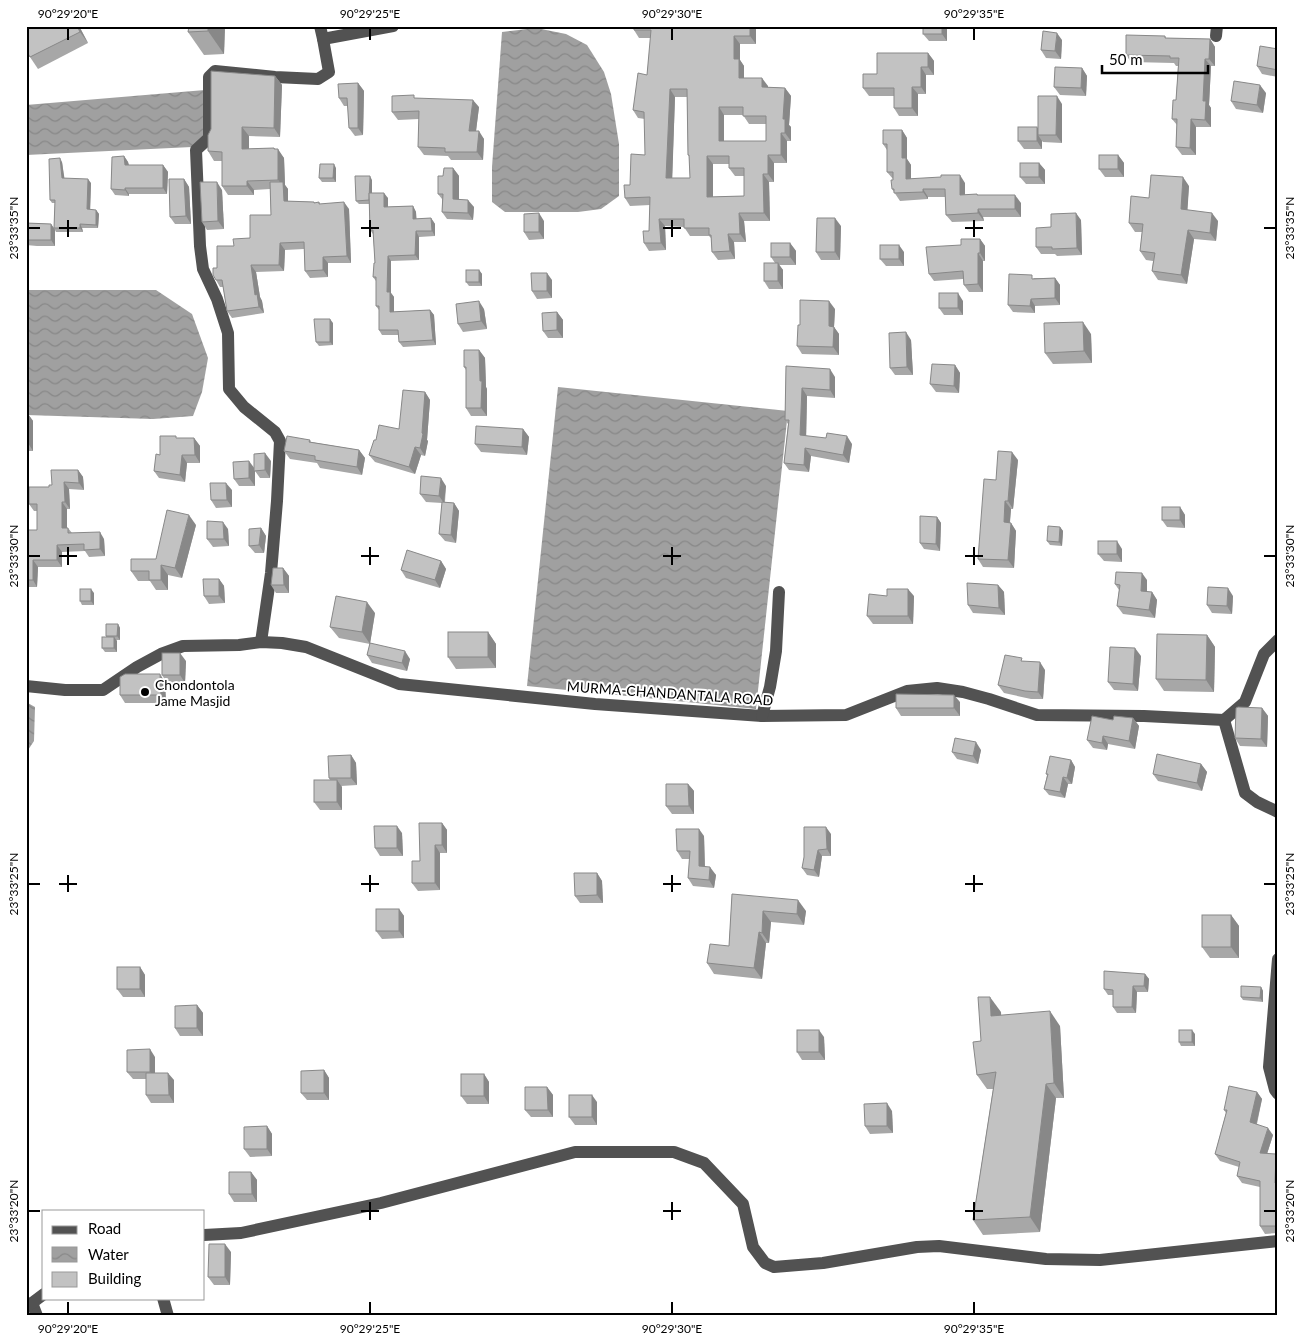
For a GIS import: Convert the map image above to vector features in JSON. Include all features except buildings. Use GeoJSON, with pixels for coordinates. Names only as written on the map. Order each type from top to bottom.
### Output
{"type":"FeatureCollection","features":[{"type":"Feature","properties":{"kind":"street"},"geometry":{"type":"LineString","coordinates":[[261,642],[272,564],[280,441],[275,432],[244,407],[229,389],[228,333],[203,269],[196,150],[209,138],[208,77],[215,71],[318,79],[328,72],[320,26]]}},
{"type":"Feature","properties":{"kind":"street"},"geometry":{"type":"LineString","coordinates":[[323,39],[393,26]]}},
{"type":"Feature","properties":{"kind":"street"},"geometry":{"type":"LineString","coordinates":[[762,716],[770,688],[776,651],[779,592]]}},
{"type":"Feature","properties":{"kind":"street"},"geometry":{"type":"LineString","coordinates":[[1278,640],[1264,654],[1245,702],[1224,720],[1245,793],[1257,802],[1278,812]]}},
{"type":"Feature","properties":{"kind":"street","name":"MURMA-CHANDANTALA ROAD"},"geometry":{"type":"LineString","coordinates":[[26,686],[65,690],[104,690],[137,667],[161,654],[183,646],[261,642],[306,647],[398,684],[595,704],[762,716],[846,715],[907,691],[937,688],[981,696],[1037,715],[1144,716],[1224,720]]}},
{"type":"Feature","properties":{"kind":"street"},"geometry":{"type":"LineString","coordinates":[[1278,959],[1269,1068],[1275,1090],[1278,1094]]}},
{"type":"Feature","properties":{"kind":"street"},"geometry":{"type":"LineString","coordinates":[[205,1235],[241,1233],[381,1203],[575,1152],[674,1152],[704,1162],[743,1204],[753,1247],[765,1264],[774,1267],[823,1263],[917,1247],[939,1246],[1046,1259],[1100,1260],[1278,1240]]}},
{"type":"Feature","properties":{"kind":"street"},"geometry":{"type":"LineString","coordinates":[[36,1316],[29,1304],[42,1295]]}},
{"type":"Feature","properties":{"kind":"street"},"geometry":{"type":"LineString","coordinates":[[164,1300],[168,1316]]}},
{"type":"Feature","properties":{"kind":"water"},"geometry":{"type":"Polygon","coordinates":[[[536,28],[566,34],[587,45],[604,72],[611,94],[619,144],[619,196],[601,209],[578,212],[505,212],[492,202],[492,167],[502,32],[536,28]]]}},
{"type":"Feature","properties":{"kind":"water"},"geometry":{"type":"Polygon","coordinates":[[[205,90],[204,137],[192,147],[26,155],[26,105],[205,90]]]}},
{"type":"Feature","properties":{"kind":"water"},"geometry":{"type":"Polygon","coordinates":[[[26,290],[156,290],[192,314],[208,358],[202,392],[193,416],[153,419],[26,415],[26,290]]]}},
{"type":"Feature","properties":{"kind":"water"},"geometry":{"type":"Polygon","coordinates":[[[558,387],[788,411],[756,709],[527,686],[558,387]]]}},
{"type":"Feature","properties":{"kind":"water"},"geometry":{"type":"Polygon","coordinates":[[[26,702],[35,707],[34,741],[26,753],[26,702]]]}},
{"type":"Feature","properties":{"kind":"place","name":"Chondontola Jame Masjid"},"geometry":{"type":"Point","coordinates":[145,692]}}]}
